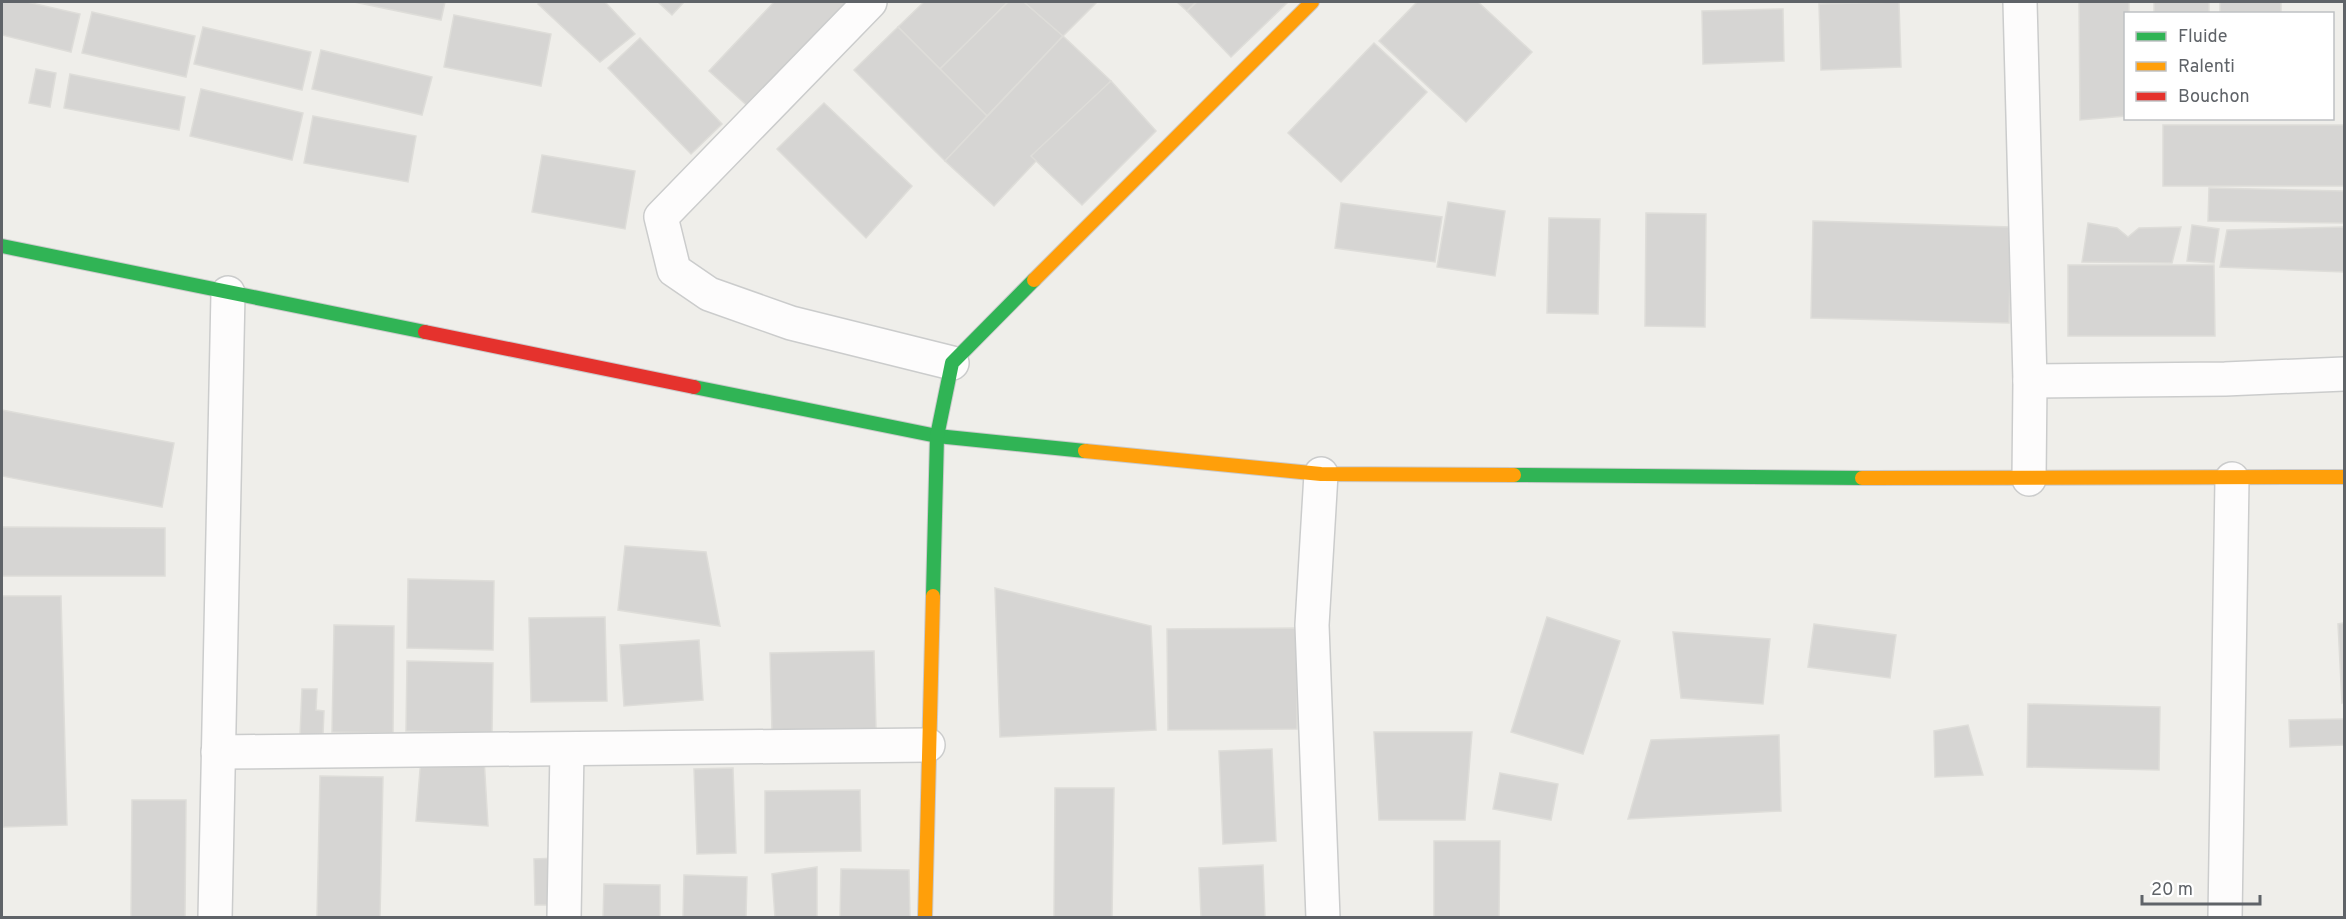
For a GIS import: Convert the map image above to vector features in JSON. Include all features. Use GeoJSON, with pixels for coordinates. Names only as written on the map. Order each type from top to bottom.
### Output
{"type":"FeatureCollection","features":[{"type":"Feature","properties":{"kind":"street"},"geometry":{"type":"LineString","coordinates":[[870,2],[661,217],[674,270],[709,294],[791,323],[952,363]]}},
{"type":"Feature","properties":{"kind":"street"},"geometry":{"type":"LineString","coordinates":[[925,918],[937,436],[952,363],[1312,2]]}},
{"type":"Feature","properties":{"kind":"street"},"geometry":{"type":"LineString","coordinates":[[2020,2],[2030,381],[2029,479]]}},
{"type":"Feature","properties":{"kind":"street"},"geometry":{"type":"LineString","coordinates":[[2,246],[937,436],[1321,474],[2029,479],[2344,477]]}},
{"type":"Feature","properties":{"kind":"street"},"geometry":{"type":"LineString","coordinates":[[214,918],[228,293]]}},
{"type":"Feature","properties":{"kind":"street"},"geometry":{"type":"LineString","coordinates":[[2030,381],[2224,379],[2344,374]]}},
{"type":"Feature","properties":{"kind":"street"},"geometry":{"type":"LineString","coordinates":[[1321,474],[1312,625],[1323,918]]}},
{"type":"Feature","properties":{"kind":"street"},"geometry":{"type":"LineString","coordinates":[[2225,918],[2232,479]]}},
{"type":"Feature","properties":{"kind":"street"},"geometry":{"type":"LineString","coordinates":[[218,752],[928,746]]}},
{"type":"Feature","properties":{"kind":"street"},"geometry":{"type":"LineString","coordinates":[[564,918],[567,750]]}},
{"type":"Feature","properties":{"kind":"building"},"geometry":{"type":"Polygon","coordinates":[[[2,2],[27,2],[80,14],[71,52],[2,35],[2,2]]]}},
{"type":"Feature","properties":{"kind":"building"},"geometry":{"type":"Polygon","coordinates":[[[354,2],[445,2],[441,20],[354,2]]]}},
{"type":"Feature","properties":{"kind":"building"},"geometry":{"type":"Polygon","coordinates":[[[540,2],[605,2],[635,34],[600,62],[538,4],[540,2]]]}},
{"type":"Feature","properties":{"kind":"building"},"geometry":{"type":"Polygon","coordinates":[[[658,2],[684,2],[672,15],[658,2]]]}},
{"type":"Feature","properties":{"kind":"building"},"geometry":{"type":"Polygon","coordinates":[[[774,2],[852,2],[752,110],[709,71],[774,2]]]}},
{"type":"Feature","properties":{"kind":"building"},"geometry":{"type":"Polygon","coordinates":[[[924,2],[1008,2],[940,69],[898,27],[924,2]]]}},
{"type":"Feature","properties":{"kind":"building"},"geometry":{"type":"Polygon","coordinates":[[[1008,2],[1024,2],[1063,36],[987,116],[940,69],[1008,2]]]}},
{"type":"Feature","properties":{"kind":"building"},"geometry":{"type":"Polygon","coordinates":[[[1024,2],[1097,2],[1063,36],[1024,2]]]}},
{"type":"Feature","properties":{"kind":"building"},"geometry":{"type":"Polygon","coordinates":[[[1177,2],[1196,2],[1187,11],[1177,2]]]}},
{"type":"Feature","properties":{"kind":"building"},"geometry":{"type":"Polygon","coordinates":[[[1197,2],[1288,2],[1231,57],[1187,11],[1197,2]]]}},
{"type":"Feature","properties":{"kind":"building"},"geometry":{"type":"Polygon","coordinates":[[[1417,2],[1478,2],[1532,52],[1466,122],[1379,41],[1417,2]]]}},
{"type":"Feature","properties":{"kind":"building"},"geometry":{"type":"Polygon","coordinates":[[[1899,2],[1901,67],[1821,70],[1819,4],[1899,2]]]}},
{"type":"Feature","properties":{"kind":"building"},"geometry":{"type":"Polygon","coordinates":[[[2079,2],[2129,2],[2129,12],[2124,12],[2124,116],[2080,120],[2079,2]]]}},
{"type":"Feature","properties":{"kind":"building"},"geometry":{"type":"Polygon","coordinates":[[[2154,2],[2209,2],[2209,12],[2154,12],[2154,2]]]}},
{"type":"Feature","properties":{"kind":"building"},"geometry":{"type":"Polygon","coordinates":[[[2220,2],[2281,2],[2281,12],[2220,12],[2220,2]]]}},
{"type":"Feature","properties":{"kind":"building"},"geometry":{"type":"Polygon","coordinates":[[[1783,9],[1784,61],[1703,64],[1702,11],[1783,9]]]}},
{"type":"Feature","properties":{"kind":"building"},"geometry":{"type":"Polygon","coordinates":[[[92,12],[195,36],[186,77],[82,53],[92,12]]]}},
{"type":"Feature","properties":{"kind":"building"},"geometry":{"type":"Polygon","coordinates":[[[454,15],[551,34],[541,86],[444,67],[454,15]]]}},
{"type":"Feature","properties":{"kind":"building"},"geometry":{"type":"Polygon","coordinates":[[[203,27],[311,52],[302,90],[194,64],[203,27]]]}},
{"type":"Feature","properties":{"kind":"building"},"geometry":{"type":"Polygon","coordinates":[[[898,27],[987,116],[945,161],[854,70],[898,27]]]}},
{"type":"Feature","properties":{"kind":"building"},"geometry":{"type":"Polygon","coordinates":[[[1063,36],[1111,81],[994,206],[945,161],[1063,36]]]}},
{"type":"Feature","properties":{"kind":"building"},"geometry":{"type":"Polygon","coordinates":[[[640,38],[722,124],[691,154],[608,68],[640,38]]]}},
{"type":"Feature","properties":{"kind":"building"},"geometry":{"type":"Polygon","coordinates":[[[1374,43],[1427,92],[1341,182],[1288,133],[1374,43]]]}},
{"type":"Feature","properties":{"kind":"building"},"geometry":{"type":"Polygon","coordinates":[[[321,50],[432,77],[422,115],[312,89],[321,50]]]}},
{"type":"Feature","properties":{"kind":"building"},"geometry":{"type":"Polygon","coordinates":[[[36,69],[56,73],[50,107],[29,103],[36,69]]]}},
{"type":"Feature","properties":{"kind":"building"},"geometry":{"type":"Polygon","coordinates":[[[70,74],[185,97],[179,130],[64,108],[70,74]]]}},
{"type":"Feature","properties":{"kind":"building"},"geometry":{"type":"Polygon","coordinates":[[[1111,81],[1156,131],[1082,205],[1031,156],[1111,81]]]}},
{"type":"Feature","properties":{"kind":"building"},"geometry":{"type":"Polygon","coordinates":[[[201,89],[303,113],[292,160],[190,136],[201,89]]]}},
{"type":"Feature","properties":{"kind":"building"},"geometry":{"type":"Polygon","coordinates":[[[824,103],[912,186],[866,238],[777,149],[824,103]]]}},
{"type":"Feature","properties":{"kind":"building"},"geometry":{"type":"Polygon","coordinates":[[[313,116],[416,136],[408,182],[304,163],[313,116]]]}},
{"type":"Feature","properties":{"kind":"building"},"geometry":{"type":"Polygon","coordinates":[[[2163,125],[2344,125],[2344,186],[2163,186],[2163,125]]]}},
{"type":"Feature","properties":{"kind":"building"},"geometry":{"type":"Polygon","coordinates":[[[542,155],[635,171],[625,229],[532,212],[542,155]]]}},
{"type":"Feature","properties":{"kind":"building"},"geometry":{"type":"Polygon","coordinates":[[[2209,188],[2344,191],[2344,223],[2208,221],[2209,188]]]}},
{"type":"Feature","properties":{"kind":"building"},"geometry":{"type":"Polygon","coordinates":[[[1448,202],[1505,211],[1495,276],[1437,267],[1448,202]]]}},
{"type":"Feature","properties":{"kind":"building"},"geometry":{"type":"Polygon","coordinates":[[[1341,203],[1442,217],[1435,262],[1335,248],[1341,203]]]}},
{"type":"Feature","properties":{"kind":"building"},"geometry":{"type":"Polygon","coordinates":[[[1646,213],[1706,214],[1705,327],[1645,326],[1646,213]]]}},
{"type":"Feature","properties":{"kind":"building"},"geometry":{"type":"Polygon","coordinates":[[[1549,218],[1600,219],[1598,314],[1547,313],[1549,218]]]}},
{"type":"Feature","properties":{"kind":"building"},"geometry":{"type":"Polygon","coordinates":[[[1813,221],[2011,227],[2009,323],[1811,318],[1813,221]]]}},
{"type":"Feature","properties":{"kind":"building"},"geometry":{"type":"Polygon","coordinates":[[[2088,223],[2117,228],[2128,237],[2139,228],[2181,227],[2172,263],[2082,262],[2088,223]]]}},
{"type":"Feature","properties":{"kind":"building"},"geometry":{"type":"Polygon","coordinates":[[[2192,225],[2219,229],[2214,263],[2187,261],[2192,225]]]}},
{"type":"Feature","properties":{"kind":"building"},"geometry":{"type":"Polygon","coordinates":[[[2344,227],[2344,272],[2220,267],[2227,230],[2344,227]]]}},
{"type":"Feature","properties":{"kind":"building"},"geometry":{"type":"Polygon","coordinates":[[[2068,265],[2214,265],[2215,336],[2068,336],[2068,265]]]}},
{"type":"Feature","properties":{"kind":"building"},"geometry":{"type":"Polygon","coordinates":[[[2,410],[174,443],[162,507],[2,476],[2,410]]]}},
{"type":"Feature","properties":{"kind":"building"},"geometry":{"type":"Polygon","coordinates":[[[2,527],[165,528],[165,576],[2,576],[2,527]]]}},
{"type":"Feature","properties":{"kind":"building"},"geometry":{"type":"Polygon","coordinates":[[[625,546],[706,552],[720,626],[618,610],[625,546]]]}},
{"type":"Feature","properties":{"kind":"building"},"geometry":{"type":"Polygon","coordinates":[[[408,579],[494,581],[493,650],[407,648],[408,579]]]}},
{"type":"Feature","properties":{"kind":"building"},"geometry":{"type":"Polygon","coordinates":[[[995,588],[1151,626],[1156,730],[1000,737],[995,588]]]}},
{"type":"Feature","properties":{"kind":"building"},"geometry":{"type":"Polygon","coordinates":[[[2,596],[61,596],[67,825],[3,827],[2,596]]]}},
{"type":"Feature","properties":{"kind":"building"},"geometry":{"type":"Polygon","coordinates":[[[605,617],[607,701],[531,702],[529,618],[605,617]]]}},
{"type":"Feature","properties":{"kind":"building"},"geometry":{"type":"Polygon","coordinates":[[[1547,617],[1620,641],[1583,754],[1511,732],[1547,617]]]}},
{"type":"Feature","properties":{"kind":"building"},"geometry":{"type":"Polygon","coordinates":[[[2344,623],[2344,702],[2342,703],[2338,624],[2344,623]]]}},
{"type":"Feature","properties":{"kind":"building"},"geometry":{"type":"Polygon","coordinates":[[[1814,624],[1896,635],[1890,678],[1808,667],[1814,624]]]}},
{"type":"Feature","properties":{"kind":"building"},"geometry":{"type":"Polygon","coordinates":[[[334,625],[394,626],[393,733],[332,732],[334,625]]]}},
{"type":"Feature","properties":{"kind":"building"},"geometry":{"type":"Polygon","coordinates":[[[1297,628],[1297,729],[1168,730],[1167,629],[1297,628]]]}},
{"type":"Feature","properties":{"kind":"building"},"geometry":{"type":"Polygon","coordinates":[[[1673,632],[1770,639],[1763,704],[1681,698],[1673,632]]]}},
{"type":"Feature","properties":{"kind":"building"},"geometry":{"type":"Polygon","coordinates":[[[699,640],[703,700],[624,706],[620,645],[699,640]]]}},
{"type":"Feature","properties":{"kind":"building"},"geometry":{"type":"Polygon","coordinates":[[[874,651],[876,729],[772,732],[770,653],[874,651]]]}},
{"type":"Feature","properties":{"kind":"building"},"geometry":{"type":"Polygon","coordinates":[[[407,661],[493,663],[492,733],[406,731],[407,661]]]}},
{"type":"Feature","properties":{"kind":"building"},"geometry":{"type":"Polygon","coordinates":[[[302,689],[317,689],[316,710],[324,711],[323,735],[300,735],[302,689]]]}},
{"type":"Feature","properties":{"kind":"building"},"geometry":{"type":"Polygon","coordinates":[[[2028,704],[2160,707],[2159,770],[2027,767],[2028,704]]]}},
{"type":"Feature","properties":{"kind":"building"},"geometry":{"type":"Polygon","coordinates":[[[2344,719],[2344,745],[2290,747],[2289,720],[2344,719]]]}},
{"type":"Feature","properties":{"kind":"building"},"geometry":{"type":"Polygon","coordinates":[[[1968,725],[1983,775],[1935,777],[1934,731],[1968,725]]]}},
{"type":"Feature","properties":{"kind":"building"},"geometry":{"type":"Polygon","coordinates":[[[1374,732],[1472,732],[1465,820],[1379,820],[1374,732]]]}},
{"type":"Feature","properties":{"kind":"building"},"geometry":{"type":"Polygon","coordinates":[[[1779,735],[1781,811],[1628,819],[1651,740],[1779,735]]]}},
{"type":"Feature","properties":{"kind":"building"},"geometry":{"type":"Polygon","coordinates":[[[1272,749],[1276,841],[1223,844],[1219,751],[1272,749]]]}},
{"type":"Feature","properties":{"kind":"building"},"geometry":{"type":"Polygon","coordinates":[[[421,757],[484,758],[488,826],[416,821],[421,757]]]}},
{"type":"Feature","properties":{"kind":"building"},"geometry":{"type":"Polygon","coordinates":[[[733,768],[736,853],[697,854],[694,769],[733,768]]]}},
{"type":"Feature","properties":{"kind":"building"},"geometry":{"type":"Polygon","coordinates":[[[1500,773],[1558,784],[1551,820],[1493,809],[1500,773]]]}},
{"type":"Feature","properties":{"kind":"building"},"geometry":{"type":"Polygon","coordinates":[[[320,776],[383,777],[380,918],[317,918],[320,776]]]}},
{"type":"Feature","properties":{"kind":"building"},"geometry":{"type":"Polygon","coordinates":[[[1055,788],[1114,788],[1112,918],[1054,918],[1055,788]]]}},
{"type":"Feature","properties":{"kind":"building"},"geometry":{"type":"Polygon","coordinates":[[[860,790],[861,851],[765,853],[765,791],[860,790]]]}},
{"type":"Feature","properties":{"kind":"building"},"geometry":{"type":"Polygon","coordinates":[[[132,800],[186,800],[185,918],[131,918],[132,800]]]}},
{"type":"Feature","properties":{"kind":"building"},"geometry":{"type":"Polygon","coordinates":[[[1434,841],[1500,841],[1499,918],[1434,918],[1434,841]]]}},
{"type":"Feature","properties":{"kind":"building"},"geometry":{"type":"Polygon","coordinates":[[[556,858],[557,905],[535,905],[534,859],[556,858]]]}},
{"type":"Feature","properties":{"kind":"building"},"geometry":{"type":"Polygon","coordinates":[[[1263,865],[1265,918],[1201,918],[1199,868],[1263,865]]]}},
{"type":"Feature","properties":{"kind":"building"},"geometry":{"type":"Polygon","coordinates":[[[817,867],[817,918],[775,918],[772,874],[817,867]]]}},
{"type":"Feature","properties":{"kind":"building"},"geometry":{"type":"Polygon","coordinates":[[[841,869],[909,870],[910,918],[840,918],[841,869]]]}},
{"type":"Feature","properties":{"kind":"building"},"geometry":{"type":"Polygon","coordinates":[[[684,875],[747,877],[746,918],[683,918],[684,875]]]}},
{"type":"Feature","properties":{"kind":"building"},"geometry":{"type":"Polygon","coordinates":[[[604,884],[660,885],[660,918],[603,918],[604,884]]]}},
{"type":"Feature","properties":{"kind":"traffic: fast"},"geometry":{"type":"LineString","coordinates":[[2,246],[425,332]]}},
{"type":"Feature","properties":{"kind":"traffic: fast"},"geometry":{"type":"LineString","coordinates":[[933,596],[937,436],[952,363],[1034,280]]}},
{"type":"Feature","properties":{"kind":"traffic: fast"},"geometry":{"type":"LineString","coordinates":[[694,387],[937,436],[1085,451]]}},
{"type":"Feature","properties":{"kind":"traffic: fast"},"geometry":{"type":"LineString","coordinates":[[1514,475],[1862,478]]}},
{"type":"Feature","properties":{"kind":"traffic: slow"},"geometry":{"type":"LineString","coordinates":[[1034,280],[1312,2]]}},
{"type":"Feature","properties":{"kind":"traffic: slow"},"geometry":{"type":"LineString","coordinates":[[1085,451],[1321,474],[1514,475]]}},
{"type":"Feature","properties":{"kind":"traffic: slow"},"geometry":{"type":"LineString","coordinates":[[1862,478],[2344,477]]}},
{"type":"Feature","properties":{"kind":"traffic: slow"},"geometry":{"type":"LineString","coordinates":[[925,918],[933,596]]}},
{"type":"Feature","properties":{"kind":"traffic: jam"},"geometry":{"type":"LineString","coordinates":[[425,332],[694,387]]}}]}
